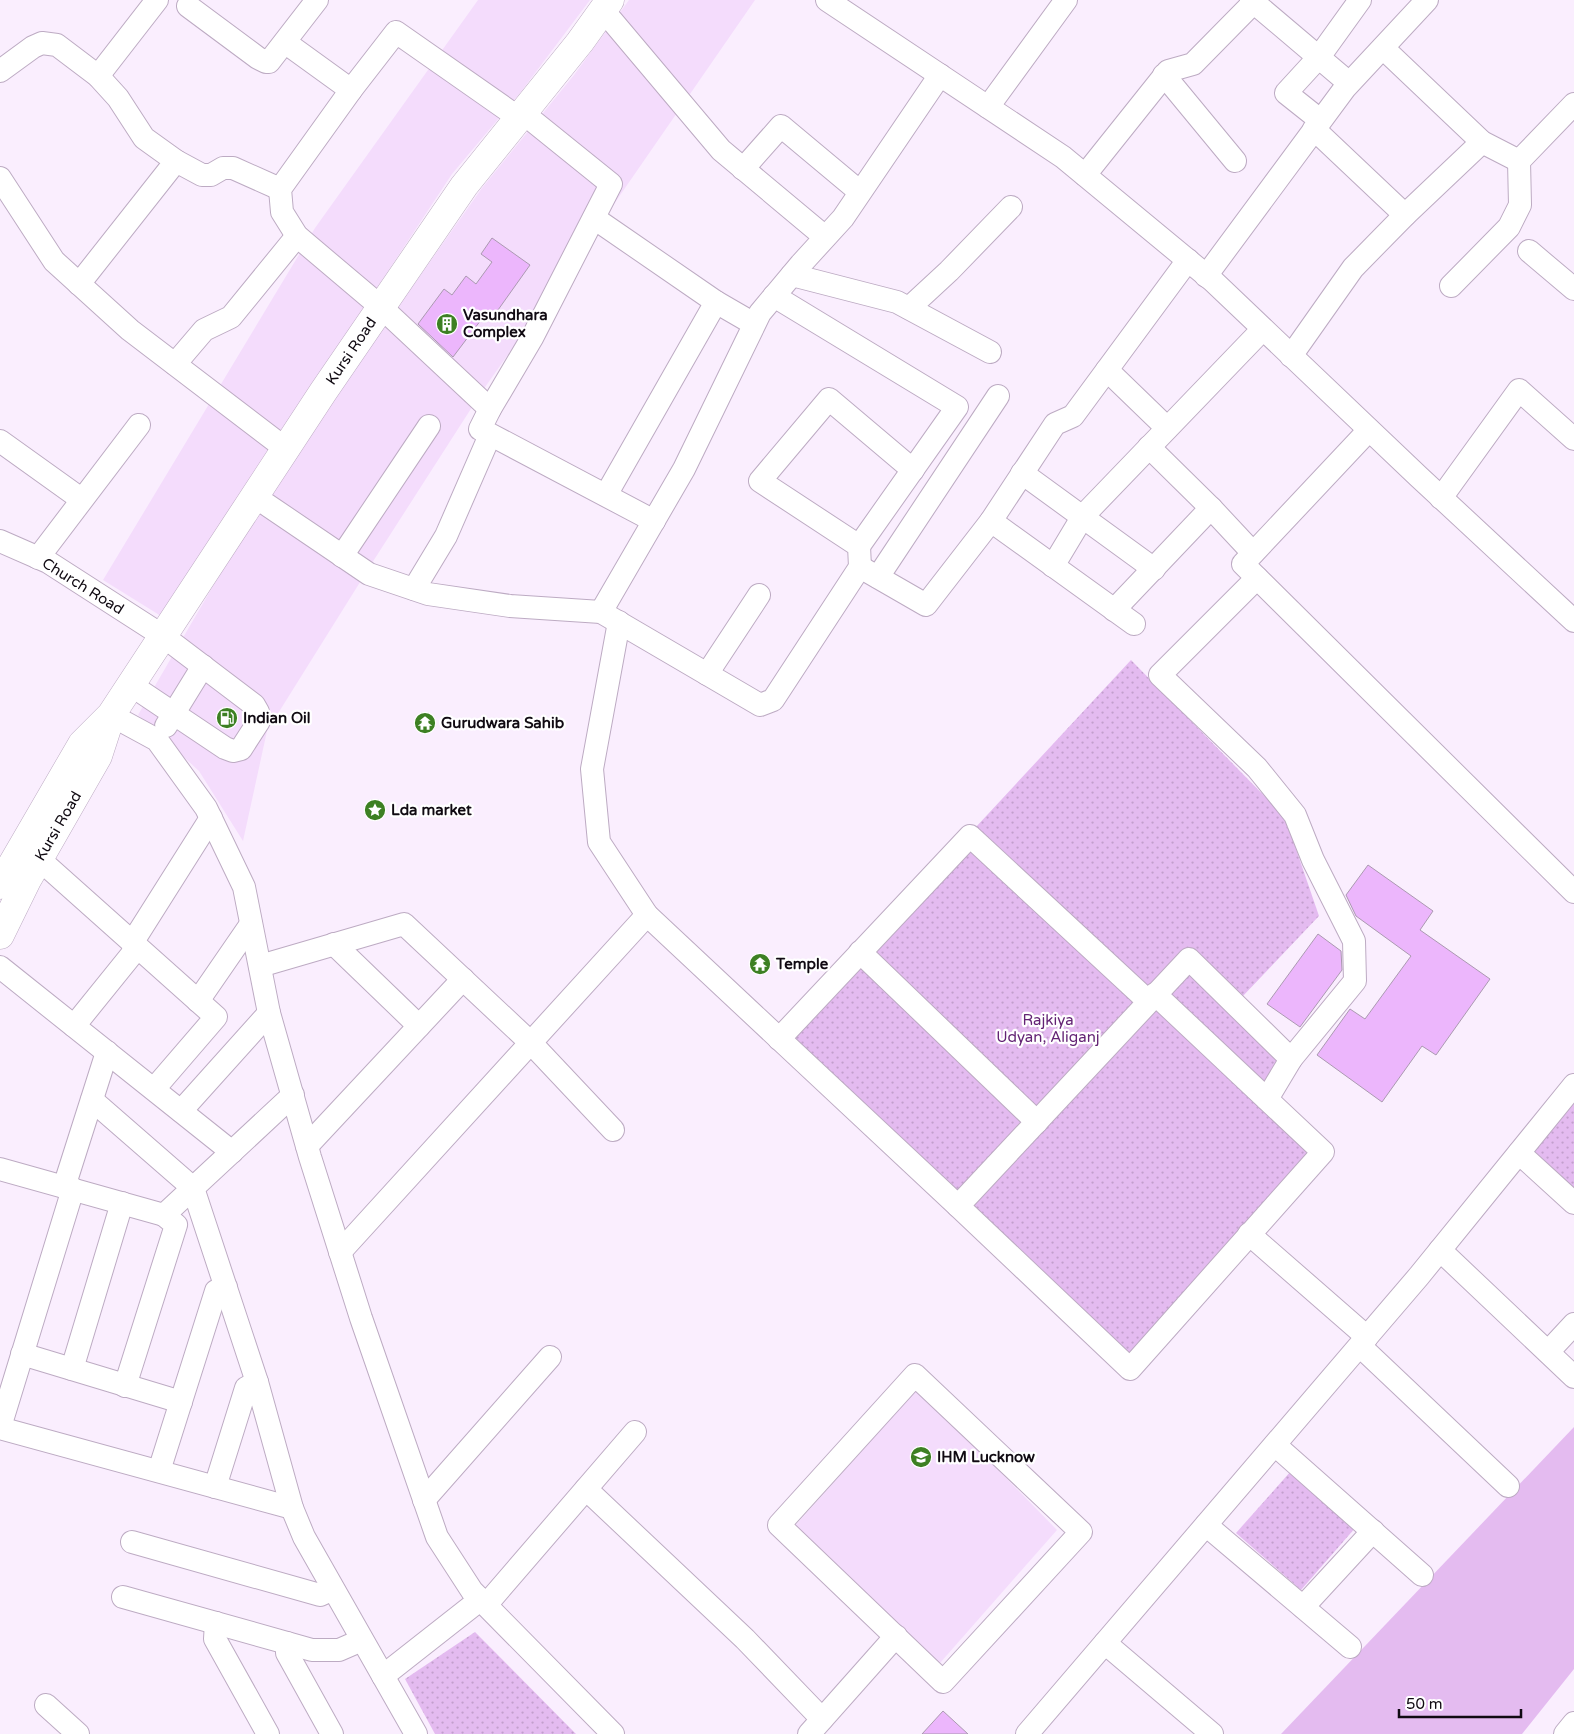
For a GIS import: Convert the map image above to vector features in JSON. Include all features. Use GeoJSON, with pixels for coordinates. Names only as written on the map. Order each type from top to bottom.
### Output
{"type":"FeatureCollection","features":[{"type":"Feature","properties":{"kind":"main road","name":"Kursi Road"},"geometry":{"type":"LineString","coordinates":[[0,885],[82,744],[111,715],[254,496],[464,186],[580,42],[607,5]]}},
{"type":"Feature","properties":{"kind":"main road","name":"Kursi Road"},"geometry":{"type":"LineString","coordinates":[[0,935],[39,858],[98,756],[111,715]]}},
{"type":"Feature","properties":{"kind":"street"},"geometry":{"type":"LineString","coordinates":[[98,76],[157,0]]}},
{"type":"Feature","properties":{"kind":"street"},"geometry":{"type":"LineString","coordinates":[[188,6],[266,62],[272,61],[317,0]]}},
{"type":"Feature","properties":{"kind":"street"},"geometry":{"type":"LineString","coordinates":[[827,0],[854,7],[940,75],[1063,157],[1188,260],[1574,621]]}},
{"type":"Feature","properties":{"kind":"street"},"geometry":{"type":"LineString","coordinates":[[988,107],[1066,0]]}},
{"type":"Feature","properties":{"kind":"street"},"geometry":{"type":"LineString","coordinates":[[1360,0],[1319,57],[1286,93],[1405,215]]}},
{"type":"Feature","properties":{"kind":"street"},"geometry":{"type":"LineString","coordinates":[[1206,276],[1349,83],[1427,0]]}},
{"type":"Feature","properties":{"kind":"street"},"geometry":{"type":"LineString","coordinates":[[1085,175],[1164,75],[1168,71],[1193,64],[1252,1],[1349,83]]}},
{"type":"Feature","properties":{"kind":"street"},"geometry":{"type":"LineString","coordinates":[[607,5],[721,150],[825,237]]}},
{"type":"Feature","properties":{"kind":"street"},"geometry":{"type":"LineString","coordinates":[[490,408],[381,307],[297,236],[282,212],[280,189],[351,90],[396,32],[521,116],[611,184],[532,338],[490,408],[480,430],[654,521]]}},
{"type":"Feature","properties":{"kind":"street"},"geometry":{"type":"LineString","coordinates":[[0,71],[33,47],[42,43],[57,46],[98,76],[118,98],[144,138],[176,161],[202,174],[211,175],[223,168],[233,168],[280,189]]}},
{"type":"Feature","properties":{"kind":"street"},"geometry":{"type":"LineString","coordinates":[[286,43],[351,90]]}},
{"type":"Feature","properties":{"kind":"street"},"geometry":{"type":"LineString","coordinates":[[1383,48],[1482,142],[1519,161]]}},
{"type":"Feature","properties":{"kind":"street"},"geometry":{"type":"LineString","coordinates":[[779,1039],[970,836],[1267,1099],[1323,1152],[1130,1369],[647,915],[599,842],[592,769],[610,617],[654,521],[684,469],[760,313],[843,218],[940,75]]}},
{"type":"Feature","properties":{"kind":"street"},"geometry":{"type":"LineString","coordinates":[[1164,75],[1234,161]]}},
{"type":"Feature","properties":{"kind":"street"},"geometry":{"type":"LineString","coordinates":[[1451,286],[1509,227],[1520,205],[1519,161],[1574,104]]}},
{"type":"Feature","properties":{"kind":"street"},"geometry":{"type":"LineString","coordinates":[[743,168],[781,126],[860,192]]}},
{"type":"Feature","properties":{"kind":"street"},"geometry":{"type":"LineString","coordinates":[[1291,356],[1353,268],[1405,215],[1482,142]]}},
{"type":"Feature","properties":{"kind":"street"},"geometry":{"type":"LineString","coordinates":[[79,284],[176,161]]}},
{"type":"Feature","properties":{"kind":"street"},"geometry":{"type":"LineString","coordinates":[[0,178],[54,261],[130,330],[286,449]]}},
{"type":"Feature","properties":{"kind":"street"},"geometry":{"type":"LineString","coordinates":[[909,308],[949,271],[1011,207]]}},
{"type":"Feature","properties":{"kind":"street"},"geometry":{"type":"LineString","coordinates":[[594,218],[716,302],[754,324]]}},
{"type":"Feature","properties":{"kind":"street"},"geometry":{"type":"LineString","coordinates":[[175,364],[204,330],[231,317],[297,236]]}},
{"type":"Feature","properties":{"kind":"street"},"geometry":{"type":"LineString","coordinates":[[1529,251],[1574,289]]}},
{"type":"Feature","properties":{"kind":"street"},"geometry":{"type":"LineString","coordinates":[[913,470],[829,399],[760,481],[866,563],[926,605],[991,521],[1055,424],[1073,416],[1188,260]]}},
{"type":"Feature","properties":{"kind":"street"},"geometry":{"type":"LineString","coordinates":[[792,275],[898,302],[990,352]]}},
{"type":"Feature","properties":{"kind":"street"},"geometry":{"type":"LineString","coordinates":[[774,296],[957,407],[913,470],[866,563]]}},
{"type":"Feature","properties":{"kind":"street"},"geometry":{"type":"LineString","coordinates":[[606,495],[716,302]]}},
{"type":"Feature","properties":{"kind":"street"},"geometry":{"type":"LineString","coordinates":[[1053,566],[1083,516],[1263,329]]}},
{"type":"Feature","properties":{"kind":"street"},"geometry":{"type":"LineString","coordinates":[[1107,370],[1167,428]]}},
{"type":"Feature","properties":{"kind":"street"},"geometry":{"type":"LineString","coordinates":[[1441,498],[1519,390],[1574,439]]}},
{"type":"Feature","properties":{"kind":"street"},"geometry":{"type":"LineString","coordinates":[[254,496],[369,574],[428,594],[510,606],[610,617],[760,705],[773,700],[866,563],[998,396]]}},
{"type":"Feature","properties":{"kind":"street"},"geometry":{"type":"LineString","coordinates":[[38,558],[139,425]]}},
{"type":"Feature","properties":{"kind":"street"},"geometry":{"type":"LineString","coordinates":[[342,556],[429,426]]}},
{"type":"Feature","properties":{"kind":"street"},"geometry":{"type":"LineString","coordinates":[[1369,430],[1243,564],[1574,892]]}},
{"type":"Feature","properties":{"kind":"street"},"geometry":{"type":"LineString","coordinates":[[414,589],[446,536],[490,435]]}},
{"type":"Feature","properties":{"kind":"street"},"geometry":{"type":"LineString","coordinates":[[0,440],[81,499]]}},
{"type":"Feature","properties":{"kind":"street"},"geometry":{"type":"LineString","coordinates":[[1149,447],[1211,508],[1253,553]]}},
{"type":"Feature","properties":{"kind":"street"},"geometry":{"type":"LineString","coordinates":[[1022,473],[1154,569]]}},
{"type":"Feature","properties":{"kind":"street"},"geometry":{"type":"LineString","coordinates":[[1114,610],[1211,508]]}},
{"type":"Feature","properties":{"kind":"street"},"geometry":{"type":"LineString","coordinates":[[991,521],[1134,624]]}},
{"type":"Feature","properties":{"kind":"street","name":"Church Road"},"geometry":{"type":"LineString","coordinates":[[0,541],[48,562],[163,636],[254,705],[258,712],[259,720],[241,749],[233,751],[174,714]]}},
{"type":"Feature","properties":{"kind":"street"},"geometry":{"type":"LineString","coordinates":[[1256,578],[1160,675],[1257,768],[1295,815],[1313,860],[1354,941],[1356,981],[1291,1059],[1267,1099]]}},
{"type":"Feature","properties":{"kind":"street"},"geometry":{"type":"LineString","coordinates":[[707,674],[759,595]]}},
{"type":"Feature","properties":{"kind":"street"},"geometry":{"type":"LineString","coordinates":[[158,740],[203,666]]}},
{"type":"Feature","properties":{"kind":"street"},"geometry":{"type":"LineString","coordinates":[[130,685],[174,714]]}},
{"type":"Feature","properties":{"kind":"street"},"geometry":{"type":"LineString","coordinates":[[111,715],[158,740],[206,808],[244,887],[269,1013],[307,1146],[361,1318],[437,1537],[472,1591],[613,1734]]}},
{"type":"Feature","properties":{"kind":"street"},"geometry":{"type":"LineString","coordinates":[[74,1026],[135,945],[211,818]]}},
{"type":"Feature","properties":{"kind":"street"},"geometry":{"type":"LineString","coordinates":[[39,858],[216,1017],[154,1089]]}},
{"type":"Feature","properties":{"kind":"street"},"geometry":{"type":"LineString","coordinates":[[340,1252],[647,915]]}},
{"type":"Feature","properties":{"kind":"street"},"geometry":{"type":"LineString","coordinates":[[198,1001],[251,924]]}},
{"type":"Feature","properties":{"kind":"street"},"geometry":{"type":"LineString","coordinates":[[260,966],[404,924],[531,1043],[613,1130]]}},
{"type":"Feature","properties":{"kind":"street"},"geometry":{"type":"LineString","coordinates":[[334,944],[419,1026]]}},
{"type":"Feature","properties":{"kind":"street"},"geometry":{"type":"LineString","coordinates":[[860,952],[1036,1122]]}},
{"type":"Feature","properties":{"kind":"street"},"geometry":{"type":"LineString","coordinates":[[958,1206],[1189,959],[1291,1059]]}},
{"type":"Feature","properties":{"kind":"street"},"geometry":{"type":"LineString","coordinates":[[0,967],[232,1152]]}},
{"type":"Feature","properties":{"kind":"street"},"geometry":{"type":"LineString","coordinates":[[307,1146],[463,979]]}},
{"type":"Feature","properties":{"kind":"street"},"geometry":{"type":"LineString","coordinates":[[181,1111],[269,1013]]}},
{"type":"Feature","properties":{"kind":"street"},"geometry":{"type":"LineString","coordinates":[[107,1052],[0,1428],[292,1508]]}},
{"type":"Feature","properties":{"kind":"street"},"geometry":{"type":"LineString","coordinates":[[1027,1734],[1440,1250],[1574,1085]]}},
{"type":"Feature","properties":{"kind":"street"},"geometry":{"type":"LineString","coordinates":[[164,1215],[293,1096]]}},
{"type":"Feature","properties":{"kind":"street"},"geometry":{"type":"LineString","coordinates":[[92,1100],[193,1188],[257,1382],[292,1508],[304,1537],[416,1734]]}},
{"type":"Feature","properties":{"kind":"street"},"geometry":{"type":"LineString","coordinates":[[1519,1153],[1574,1203]]}},
{"type":"Feature","properties":{"kind":"street"},"geometry":{"type":"LineString","coordinates":[[0,1169],[164,1215],[176,1225],[125,1386]]}},
{"type":"Feature","properties":{"kind":"street"},"geometry":{"type":"LineString","coordinates":[[72,1369],[122,1203]]}},
{"type":"Feature","properties":{"kind":"street"},"geometry":{"type":"LineString","coordinates":[[1249,1234],[1363,1341],[1508,1486]]}},
{"type":"Feature","properties":{"kind":"street"},"geometry":{"type":"LineString","coordinates":[[1440,1250],[1574,1377]]}},
{"type":"Feature","properties":{"kind":"street"},"geometry":{"type":"LineString","coordinates":[[159,1471],[216,1291],[226,1287]]}},
{"type":"Feature","properties":{"kind":"street"},"geometry":{"type":"LineString","coordinates":[[1548,1352],[1574,1324]]}},
{"type":"Feature","properties":{"kind":"street"},"geometry":{"type":"LineString","coordinates":[[22,1354],[181,1402]]}},
{"type":"Feature","properties":{"kind":"street"},"geometry":{"type":"LineString","coordinates":[[424,1500],[550,1357]]}},
{"type":"Feature","properties":{"kind":"street"},"geometry":{"type":"LineString","coordinates":[[915,1375],[1081,1532],[942,1682],[896,1636],[779,1525],[915,1375]]}},
{"type":"Feature","properties":{"kind":"street"},"geometry":{"type":"LineString","coordinates":[[215,1487],[246,1388],[257,1382]]}},
{"type":"Feature","properties":{"kind":"street"},"geometry":{"type":"LineString","coordinates":[[382,1676],[483,1602],[635,1432]]}},
{"type":"Feature","properties":{"kind":"street"},"geometry":{"type":"LineString","coordinates":[[1275,1445],[1422,1575]]}},
{"type":"Feature","properties":{"kind":"street"},"geometry":{"type":"LineString","coordinates":[[586,1489],[745,1639],[815,1727],[896,1636]]}},
{"type":"Feature","properties":{"kind":"street"},"geometry":{"type":"LineString","coordinates":[[1206,1525],[1350,1647]]}},
{"type":"Feature","properties":{"kind":"street"},"geometry":{"type":"LineString","coordinates":[[1303,1606],[1373,1531]]}},
{"type":"Feature","properties":{"kind":"street"},"geometry":{"type":"LineString","coordinates":[[132,1542],[320,1595],[333,1589]]}},
{"type":"Feature","properties":{"kind":"street"},"geometry":{"type":"LineString","coordinates":[[123,1597],[312,1650],[339,1650],[362,1640]]}},
{"type":"Feature","properties":{"kind":"street"},"geometry":{"type":"LineString","coordinates":[[216,1623],[215,1639],[268,1734]]}},
{"type":"Feature","properties":{"kind":"street"},"geometry":{"type":"LineString","coordinates":[[287,1643],[287,1653],[332,1734]]}},
{"type":"Feature","properties":{"kind":"street"},"geometry":{"type":"LineString","coordinates":[[1105,1643],[1212,1734]]}},
{"type":"Feature","properties":{"kind":"street"},"geometry":{"type":"LineString","coordinates":[[46,1705],[78,1734]]}},
{"type":"Feature","properties":{"kind":"street"},"geometry":{"type":"LineString","coordinates":[[1566,1734],[1574,1724]]}},
{"type":"Feature","properties":{"kind":"shaded area"},"geometry":{"type":"Polygon","coordinates":[[[478,0],[590,0],[520,93],[452,174],[161,616],[103,580],[315,228],[478,0]]]}},
{"type":"Feature","properties":{"kind":"shaded area"},"geometry":{"type":"Polygon","coordinates":[[[629,0],[755,0],[483,390],[267,731],[243,841],[199,771],[138,715],[248,526],[365,354],[482,188],[574,75],[629,0]]]}},
{"type":"Feature","properties":{"kind":"shaded area","name":"IHM Lucknow"},"geometry":{"type":"Polygon","coordinates":[[[918,1388],[1057,1530],[940,1663],[794,1527],[918,1388]]]}},
{"type":"Feature","properties":{"kind":"green space","name":"Rajkiya Udyan, Aliganj"},"geometry":{"type":"Polygon","coordinates":[[[1131,660],[1285,817],[1319,916],[1242,997],[1291,1059],[1267,1099],[1323,1152],[1130,1369],[779,1039],[1131,660]]]}},
{"type":"Feature","properties":{"kind":"green space"},"geometry":{"type":"Polygon","coordinates":[[[1574,1085],[1574,1203],[1519,1153],[1574,1085]]]}},
{"type":"Feature","properties":{"kind":"green space"},"geometry":{"type":"Polygon","coordinates":[[[1574,1427],[1574,1669],[1522,1734],[1281,1734],[1574,1427]]]}},
{"type":"Feature","properties":{"kind":"green space"},"geometry":{"type":"Polygon","coordinates":[[[1291,1471],[1356,1527],[1301,1590],[1236,1533],[1291,1471]]]}},
{"type":"Feature","properties":{"kind":"green space"},"geometry":{"type":"Polygon","coordinates":[[[475,1632],[576,1734],[435,1734],[405,1679],[475,1632]]]}},
{"type":"Feature","properties":{"kind":"building"},"geometry":{"type":"Polygon","coordinates":[[[492,238],[530,265],[493,317],[487,312],[453,357],[418,324],[444,289],[452,295],[466,276],[476,284],[492,262],[481,254],[492,238]]]}},
{"type":"Feature","properties":{"kind":"building"},"geometry":{"type":"Polygon","coordinates":[[[1368,865],[1433,911],[1420,930],[1490,979],[1436,1055],[1422,1046],[1382,1102],[1317,1055],[1350,1009],[1365,1019],[1411,956],[1356,916],[1346,895],[1368,865]]]}},
{"type":"Feature","properties":{"kind":"building"},"geometry":{"type":"Polygon","coordinates":[[[1318,934],[1341,951],[1342,970],[1300,1027],[1267,1004],[1318,934]]]}},
{"type":"Feature","properties":{"kind":"building"},"geometry":{"type":"Polygon","coordinates":[[[943,1711],[968,1734],[922,1734],[943,1711]]]}},
{"type":"Feature","properties":{"kind":"place","name":"Vasundhara Complex"},"geometry":{"type":"Point","coordinates":[447,324]}},
{"type":"Feature","properties":{"kind":"place","name":"Indian Oil"},"geometry":{"type":"Point","coordinates":[227,718]}},
{"type":"Feature","properties":{"kind":"place","name":"Gurudwara Sahib"},"geometry":{"type":"Point","coordinates":[425,723]}},
{"type":"Feature","properties":{"kind":"place","name":"Lda market"},"geometry":{"type":"Point","coordinates":[375,810]}},
{"type":"Feature","properties":{"kind":"place","name":"Temple"},"geometry":{"type":"Point","coordinates":[760,964]}},
{"type":"Feature","properties":{"kind":"place","name":"IHM Lucknow"},"geometry":{"type":"Point","coordinates":[921,1457]}}]}
